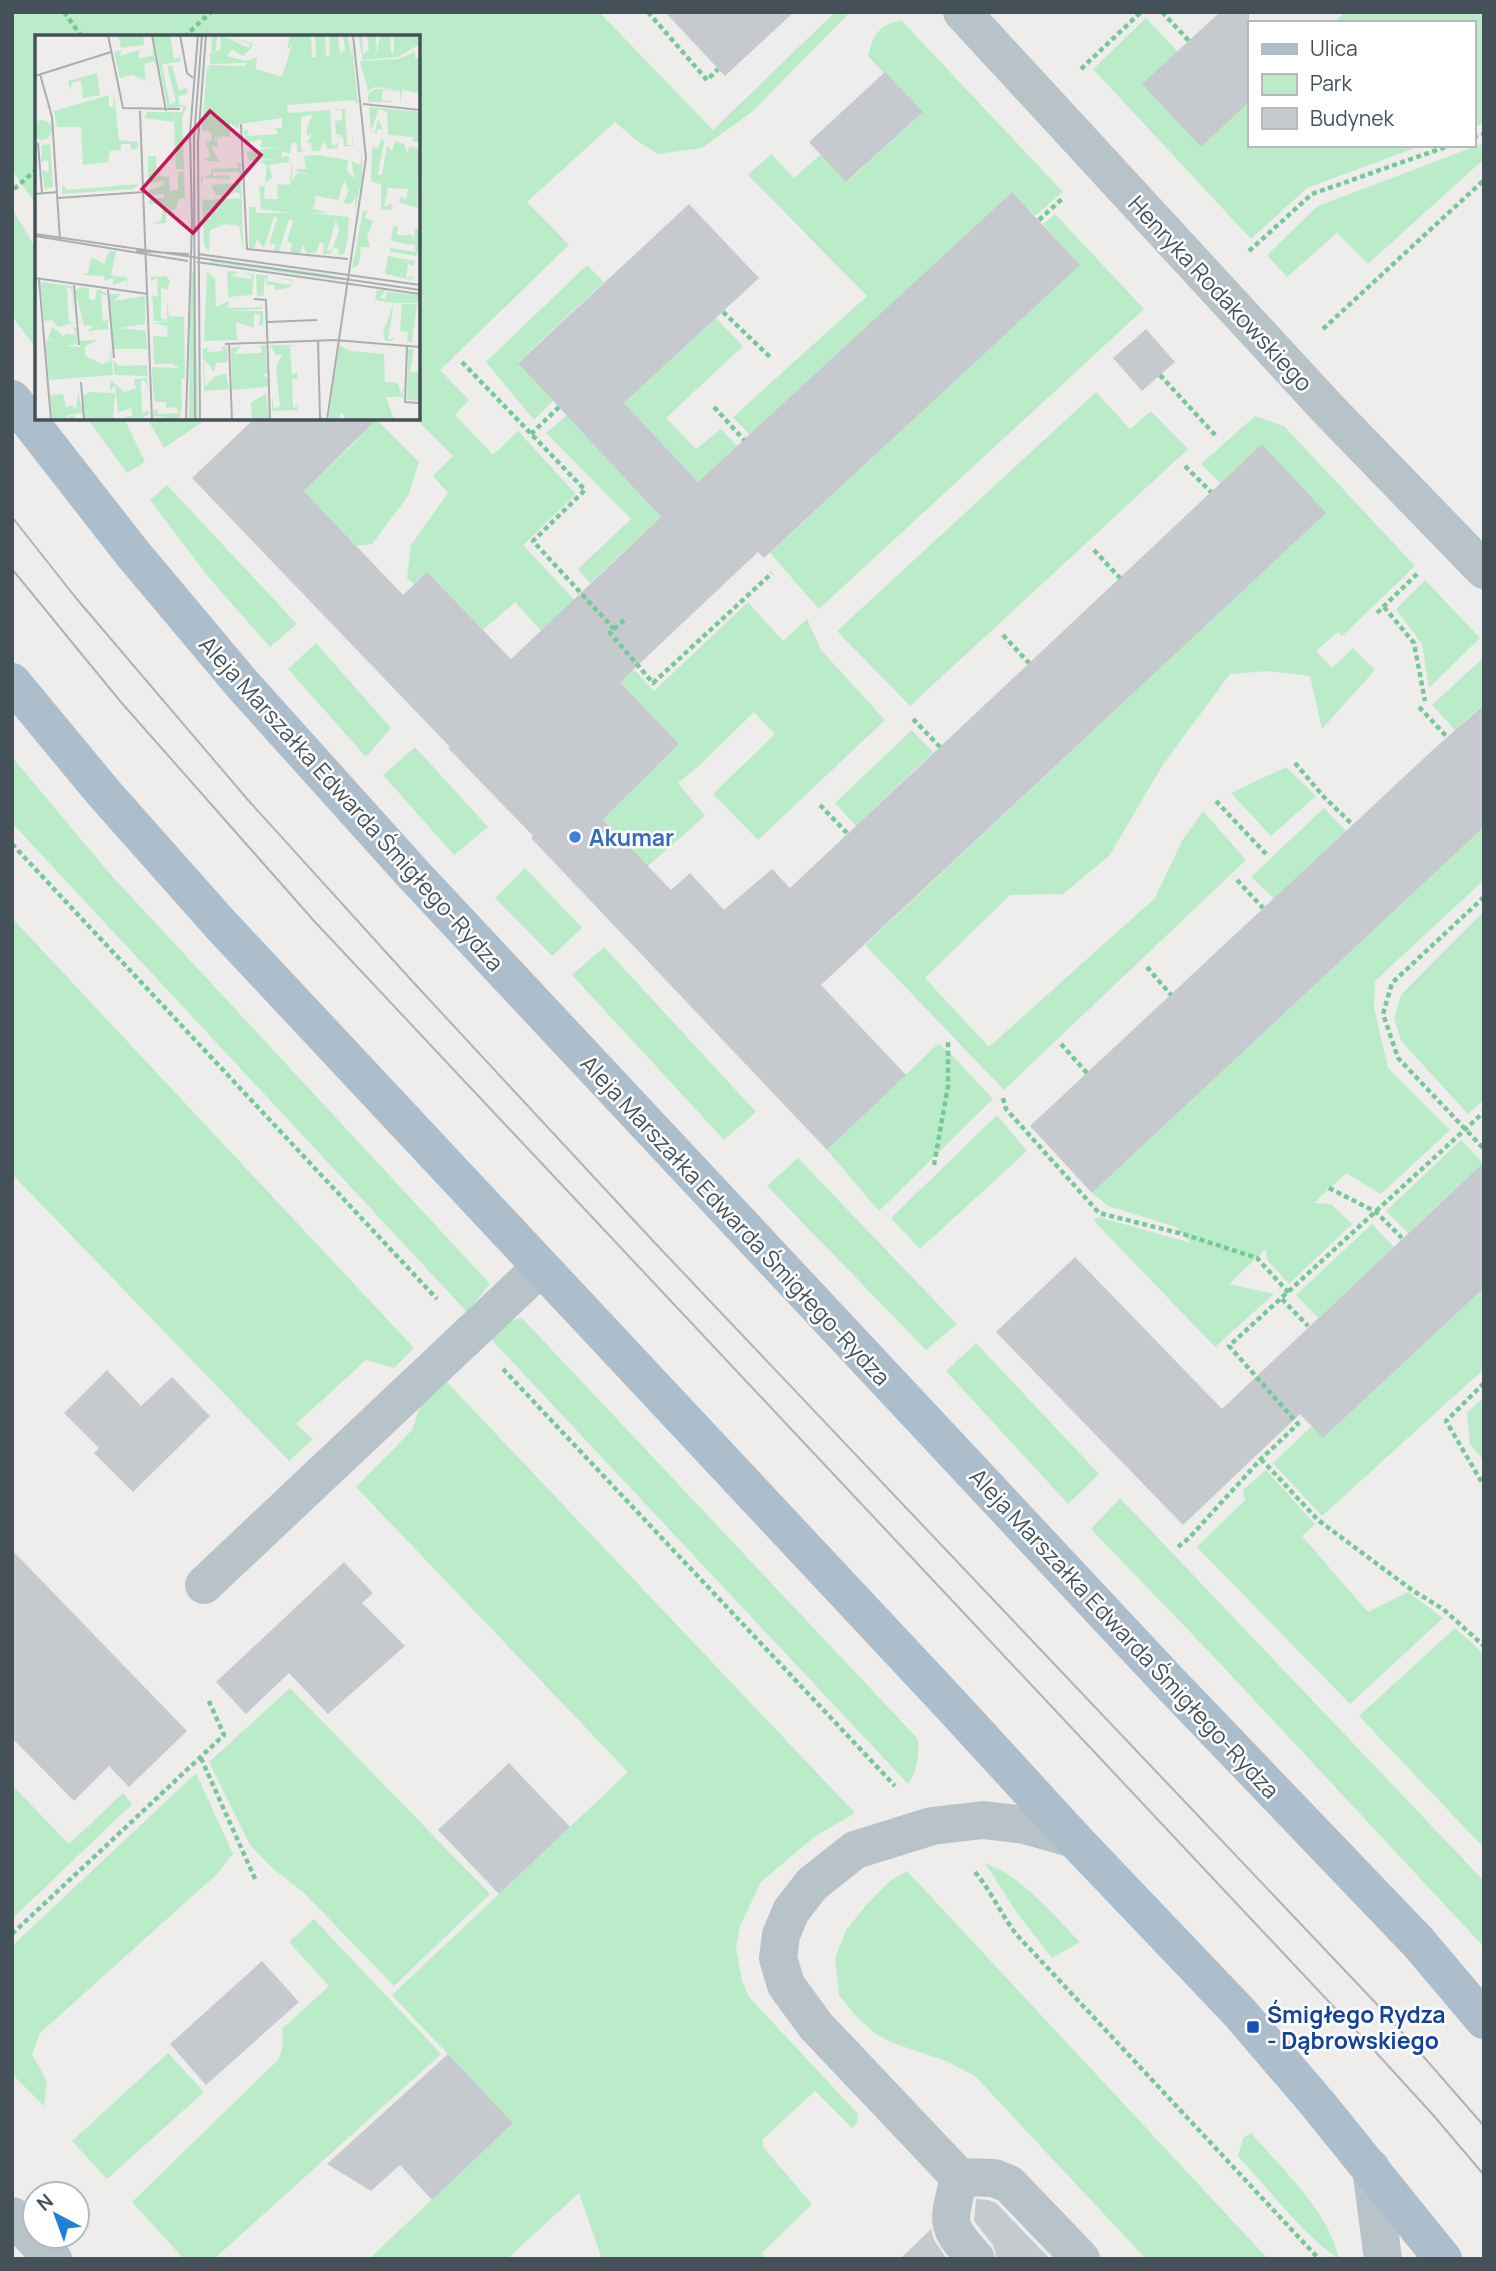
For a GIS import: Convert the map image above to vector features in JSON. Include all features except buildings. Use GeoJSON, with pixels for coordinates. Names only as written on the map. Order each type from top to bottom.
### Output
{"type":"FeatureCollection","features":[{"type":"Feature","properties":{"kind":"main road","name":"Aleja Marszałka Edwarda Śmigłego-Rydza"},"geometry":{"type":"LineString","coordinates":[[12,399],[132,554],[404,864],[1168,1681],[1418,1942],[1484,2020]]}},
{"type":"Feature","properties":{"kind":"main road"},"geometry":{"type":"LineString","coordinates":[[12,682],[103,792],[221,925],[1074,1839],[1239,2012],[1371,2168],[1443,2259]]}},
{"type":"Feature","properties":{"kind":"street","name":"Henryka Rodakowskiego"},"geometry":{"type":"LineString","coordinates":[[962,12],[1213,286],[1484,570]]}},
{"type":"Feature","properties":{"kind":"street"},"geometry":{"type":"LineString","coordinates":[[204,1585],[540,1268]]}},
{"type":"Feature","properties":{"kind":"street"},"geometry":{"type":"LineString","coordinates":[[1074,1839],[1025,1825],[983,1820],[932,1826],[855,1850],[812,1884],[790,1911],[781,1935],[778,1958],[786,1985],[816,2026],[959,2177],[994,2178],[1009,2184],[1081,2259]]}},
{"type":"Feature","properties":{"kind":"street"},"geometry":{"type":"LineString","coordinates":[[1371,2168],[1383,2259]]}},
{"type":"Feature","properties":{"kind":"street"},"geometry":{"type":"LineString","coordinates":[[959,2177],[949,2221],[956,2237],[976,2259]]}},
{"type":"Feature","properties":{"kind":"street"},"geometry":{"type":"LineString","coordinates":[[12,2216],[53,2259]]}},
{"type":"Feature","properties":{"kind":"path"},"geometry":{"type":"LineString","coordinates":[[64,12],[81,35]]}},
{"type":"Feature","properties":{"kind":"path"},"geometry":{"type":"LineString","coordinates":[[186,35],[211,12]]}},
{"type":"Feature","properties":{"kind":"path"},"geometry":{"type":"LineString","coordinates":[[648,12],[707,79],[718,69]]}},
{"type":"Feature","properties":{"kind":"path"},"geometry":{"type":"LineString","coordinates":[[1087,78],[1080,69],[1141,12]]}},
{"type":"Feature","properties":{"kind":"path"},"geometry":{"type":"LineString","coordinates":[[1162,12],[1189,41]]}},
{"type":"Feature","properties":{"kind":"path"},"geometry":{"type":"LineString","coordinates":[[1213,286],[1312,194],[1445,147]]}},
{"type":"Feature","properties":{"kind":"path"},"geometry":{"type":"LineString","coordinates":[[14,189],[35,171]]}},
{"type":"Feature","properties":{"kind":"path"},"geometry":{"type":"LineString","coordinates":[[1287,365],[1484,180]]}},
{"type":"Feature","properties":{"kind":"path"},"geometry":{"type":"LineString","coordinates":[[1039,220],[1073,189]]}},
{"type":"Feature","properties":{"kind":"path"},"geometry":{"type":"LineString","coordinates":[[1240,241],[1249,251]]}},
{"type":"Feature","properties":{"kind":"path"},"geometry":{"type":"LineString","coordinates":[[723,312],[770,357]]}},
{"type":"Feature","properties":{"kind":"path"},"geometry":{"type":"LineString","coordinates":[[462,362],[585,490],[533,541],[614,629]]}},
{"type":"Feature","properties":{"kind":"path"},"geometry":{"type":"LineString","coordinates":[[1160,375],[1216,436]]}},
{"type":"Feature","properties":{"kind":"path"},"geometry":{"type":"LineString","coordinates":[[531,434],[559,407]]}},
{"type":"Feature","properties":{"kind":"path"},"geometry":{"type":"LineString","coordinates":[[714,407],[744,440]]}},
{"type":"Feature","properties":{"kind":"path"},"geometry":{"type":"LineString","coordinates":[[1185,466],[1211,492]]}},
{"type":"Feature","properties":{"kind":"path"},"geometry":{"type":"LineString","coordinates":[[1094,550],[1120,578]]}},
{"type":"Feature","properties":{"kind":"path"},"geometry":{"type":"LineString","coordinates":[[1377,613],[1423,568]]}},
{"type":"Feature","properties":{"kind":"path"},"geometry":{"type":"LineString","coordinates":[[624,620],[610,633],[653,683],[772,573]]}},
{"type":"Feature","properties":{"kind":"path"},"geometry":{"type":"LineString","coordinates":[[1384,607],[1414,643],[1424,701]]}},
{"type":"Feature","properties":{"kind":"path"},"geometry":{"type":"LineString","coordinates":[[1003,635],[1028,663]]}},
{"type":"Feature","properties":{"kind":"path"},"geometry":{"type":"LineString","coordinates":[[1419,707],[1447,737]]}},
{"type":"Feature","properties":{"kind":"path"},"geometry":{"type":"LineString","coordinates":[[913,719],[940,747]]}},
{"type":"Feature","properties":{"kind":"path"},"geometry":{"type":"LineString","coordinates":[[1295,763],[1353,825]]}},
{"type":"Feature","properties":{"kind":"path"},"geometry":{"type":"LineString","coordinates":[[1216,802],[1266,854]]}},
{"type":"Feature","properties":{"kind":"path"},"geometry":{"type":"LineString","coordinates":[[820,805],[847,833]]}},
{"type":"Feature","properties":{"kind":"path"},"geometry":{"type":"LineString","coordinates":[[1237,880],[1263,908]]}},
{"type":"Feature","properties":{"kind":"path"},"geometry":{"type":"LineString","coordinates":[[1484,897],[1392,982],[1383,1014],[1398,1058],[1484,1149]]}},
{"type":"Feature","properties":{"kind":"path"},"geometry":{"type":"LineString","coordinates":[[1147,967],[1171,995]]}},
{"type":"Feature","properties":{"kind":"path"},"geometry":{"type":"LineString","coordinates":[[934,1165],[948,1086],[948,1041]]}},
{"type":"Feature","properties":{"kind":"path"},"geometry":{"type":"LineString","coordinates":[[1061,1044],[1087,1073]]}},
{"type":"Feature","properties":{"kind":"path"},"geometry":{"type":"LineString","coordinates":[[1003,1098],[1006,1109],[1099,1213],[1183,1234],[1257,1258],[1289,1293]]}},
{"type":"Feature","properties":{"kind":"path"},"geometry":{"type":"LineString","coordinates":[[1178,1547],[1298,1424],[1229,1346],[1484,1112]]}},
{"type":"Feature","properties":{"kind":"path"},"geometry":{"type":"LineString","coordinates":[[1329,1188],[1376,1212],[1402,1238]]}},
{"type":"Feature","properties":{"kind":"path"},"geometry":{"type":"LineString","coordinates":[[1282,1299],[1308,1326]]}},
{"type":"Feature","properties":{"kind":"path"},"geometry":{"type":"LineString","coordinates":[[1484,1384],[1447,1421],[1484,1486]]}},
{"type":"Feature","properties":{"kind":"path"},"geometry":{"type":"LineString","coordinates":[[1261,1459],[1318,1520],[1412,1590],[1443,1609],[1484,1646]]}},
{"type":"Feature","properties":{"kind":"path"},"geometry":{"type":"LineString","coordinates":[[12,1934],[224,1735],[208,1699]]}},
{"type":"Feature","properties":{"kind":"path"},"geometry":{"type":"LineString","coordinates":[[201,1758],[256,1881]]}},
{"type":"Feature","properties":{"kind":"path"},"geometry":{"type":"LineString","coordinates":[[973,1869],[1016,1934],[1319,2259]]}},
{"type":"Feature","properties":{"kind":"green space"},"geometry":{"type":"Polygon","coordinates":[[[12,12],[599,12],[713,130],[835,12],[850,12],[752,112],[702,148],[658,154],[615,122],[527,202],[569,245],[440,370],[469,400],[455,415],[493,455],[518,431],[576,494],[523,545],[602,629],[599,632],[654,691],[748,602],[783,641],[807,619],[821,650],[885,720],[758,840],[713,794],[775,734],[754,712],[678,783],[705,816],[600,908],[571,881],[619,835],[579,793],[646,753],[658,765],[679,744],[558,616],[541,631],[515,602],[483,630],[427,572],[414,584],[407,578],[411,545],[448,493],[433,476],[453,456],[417,420],[420,420],[420,35],[35,35],[35,203],[12,170],[12,12]]]}},
{"type":"Feature","properties":{"kind":"green space"},"geometry":{"type":"Polygon","coordinates":[[[1345,12],[1484,12],[1484,123],[1475,126],[1475,21],[1336,21],[1345,12]]]}},
{"type":"Feature","properties":{"kind":"green space"},"geometry":{"type":"Polygon","coordinates":[[[1146,18],[1178,52],[1201,146],[1248,103],[1248,147],[1418,147],[1307,188],[1251,239],[1093,69],[1146,18]]]}},
{"type":"Feature","properties":{"kind":"green space"},"geometry":{"type":"Polygon","coordinates":[[[901,20],[1063,192],[1035,216],[1012,192],[750,435],[733,417],[867,296],[748,175],[771,154],[794,178],[821,154],[847,182],[922,113],[868,56],[878,32],[901,20]]]}},
{"type":"Feature","properties":{"kind":"green space"},"geometry":{"type":"Polygon","coordinates":[[[1484,143],[1484,159],[1368,264],[1337,233],[1287,277],[1267,255],[1318,206],[1484,143]]]}},
{"type":"Feature","properties":{"kind":"green space"},"geometry":{"type":"Polygon","coordinates":[[[12,209],[35,247],[35,347],[12,316],[12,209]]]}},
{"type":"Feature","properties":{"kind":"green space"},"geometry":{"type":"Polygon","coordinates":[[[1055,214],[1144,309],[819,609],[770,553],[1079,265],[1043,224],[1055,214]]]}},
{"type":"Feature","properties":{"kind":"green space"},"geometry":{"type":"Polygon","coordinates":[[[587,265],[604,282],[518,362],[553,401],[534,420],[486,362],[587,265]]]}},
{"type":"Feature","properties":{"kind":"green space"},"geometry":{"type":"Polygon","coordinates":[[[716,318],[743,346],[666,418],[696,449],[721,429],[737,446],[698,482],[624,403],[716,318]]]}},
{"type":"Feature","properties":{"kind":"green space"},"geometry":{"type":"Polygon","coordinates":[[[1096,392],[1130,429],[1151,411],[1188,449],[910,706],[837,631],[1096,392]]]}},
{"type":"Feature","properties":{"kind":"green space"},"geometry":{"type":"Polygon","coordinates":[[[567,415],[661,517],[590,583],[578,569],[631,519],[546,433],[567,415]]]}},
{"type":"Feature","properties":{"kind":"green space"},"geometry":{"type":"Polygon","coordinates":[[[1255,416],[1284,426],[1415,566],[1342,636],[1338,632],[1316,651],[1332,668],[1353,648],[1375,670],[1322,729],[1310,676],[1268,671],[1230,674],[1164,763],[1109,856],[1063,894],[1010,895],[925,978],[989,1047],[1155,898],[1182,841],[1203,811],[1246,860],[1004,1090],[865,945],[1325,513],[1262,445],[1220,483],[1201,464],[1255,416]]]}},
{"type":"Feature","properties":{"kind":"green space"},"geometry":{"type":"Polygon","coordinates":[[[88,420],[125,420],[145,462],[127,473],[88,420]]]}},
{"type":"Feature","properties":{"kind":"green space"},"geometry":{"type":"Polygon","coordinates":[[[148,420],[205,420],[164,448],[148,420]]]}},
{"type":"Feature","properties":{"kind":"green space"},"geometry":{"type":"Polygon","coordinates":[[[377,420],[419,462],[408,496],[372,544],[357,546],[304,491],[377,420]]]}},
{"type":"Feature","properties":{"kind":"green space"},"geometry":{"type":"Polygon","coordinates":[[[167,485],[297,624],[270,647],[210,579],[150,500],[167,485]]]}},
{"type":"Feature","properties":{"kind":"green space"},"geometry":{"type":"Polygon","coordinates":[[[1425,580],[1480,638],[1429,688],[1422,644],[1396,609],[1425,580]]]}},
{"type":"Feature","properties":{"kind":"green space"},"geometry":{"type":"Polygon","coordinates":[[[316,643],[391,728],[366,757],[288,669],[316,643]]]}},
{"type":"Feature","properties":{"kind":"green space"},"geometry":{"type":"Polygon","coordinates":[[[1484,657],[1484,704],[1455,730],[1432,705],[1484,657]]]}},
{"type":"Feature","properties":{"kind":"green space"},"geometry":{"type":"Polygon","coordinates":[[[912,730],[933,752],[856,826],[835,803],[912,730]]]}},
{"type":"Feature","properties":{"kind":"green space"},"geometry":{"type":"Polygon","coordinates":[[[415,747],[488,827],[454,855],[383,775],[415,747]]]}},
{"type":"Feature","properties":{"kind":"green space"},"geometry":{"type":"Polygon","coordinates":[[[12,757],[111,875],[490,1284],[467,1312],[12,823],[12,757]]]}},
{"type":"Feature","properties":{"kind":"green space"},"geometry":{"type":"Polygon","coordinates":[[[1286,767],[1316,796],[1271,836],[1231,793],[1286,767]]]}},
{"type":"Feature","properties":{"kind":"green space"},"geometry":{"type":"Polygon","coordinates":[[[1324,808],[1346,831],[1274,899],[1251,877],[1324,808]]]}},
{"type":"Feature","properties":{"kind":"green space"},"geometry":{"type":"Polygon","coordinates":[[[1484,827],[1484,880],[1375,981],[1374,1007],[1388,1068],[1450,1130],[1381,1194],[1346,1173],[1314,1203],[1331,1204],[1352,1224],[1289,1284],[1267,1260],[1266,1249],[1229,1284],[1274,1294],[1215,1347],[1093,1220],[1099,1217],[1191,1243],[1176,1227],[1108,1206],[1092,1193],[1484,827]]]}},
{"type":"Feature","properties":{"kind":"green space"},"geometry":{"type":"Polygon","coordinates":[[[525,868],[582,928],[552,956],[495,898],[525,868]]]}},
{"type":"Feature","properties":{"kind":"green space"},"geometry":{"type":"Polygon","coordinates":[[[1484,911],[1484,1100],[1468,1114],[1401,1041],[1394,1018],[1401,995],[1484,911]]]}},
{"type":"Feature","properties":{"kind":"green space"},"geometry":{"type":"Polygon","coordinates":[[[12,918],[414,1348],[394,1368],[366,1360],[296,1424],[313,1439],[289,1461],[12,1174],[12,918]]]}},
{"type":"Feature","properties":{"kind":"green space"},"geometry":{"type":"Polygon","coordinates":[[[604,947],[756,1112],[724,1140],[572,975],[604,947]]]}},
{"type":"Feature","properties":{"kind":"green space"},"geometry":{"type":"Polygon","coordinates":[[[938,1044],[948,1051],[993,1099],[879,1211],[827,1150],[938,1044]]]}},
{"type":"Feature","properties":{"kind":"green space"},"geometry":{"type":"Polygon","coordinates":[[[997,1115],[1027,1151],[920,1249],[891,1218],[997,1115]]]}},
{"type":"Feature","properties":{"kind":"green space"},"geometry":{"type":"Polygon","coordinates":[[[1461,1140],[1483,1163],[1408,1233],[1386,1211],[1461,1140]]]}},
{"type":"Feature","properties":{"kind":"green space"},"geometry":{"type":"Polygon","coordinates":[[[798,1158],[957,1324],[926,1350],[767,1186],[798,1158]]]}},
{"type":"Feature","properties":{"kind":"green space"},"geometry":{"type":"Polygon","coordinates":[[[1372,1224],[1394,1247],[1318,1318],[1296,1295],[1372,1224]]]}},
{"type":"Feature","properties":{"kind":"green space"},"geometry":{"type":"Polygon","coordinates":[[[1484,1288],[1484,1369],[1322,1516],[1273,1463],[1312,1426],[1323,1438],[1484,1288]]]}},
{"type":"Feature","properties":{"kind":"green space"},"geometry":{"type":"Polygon","coordinates":[[[522,1318],[918,1739],[917,1762],[908,1784],[488,1336],[508,1321],[522,1318]]]}},
{"type":"Feature","properties":{"kind":"green space"},"geometry":{"type":"Polygon","coordinates":[[[976,1343],[1099,1474],[1068,1504],[946,1371],[976,1343]]]}},
{"type":"Feature","properties":{"kind":"green space"},"geometry":{"type":"Polygon","coordinates":[[[444,1379],[855,1813],[814,1837],[761,1882],[740,1926],[736,1949],[742,1981],[749,1997],[858,2114],[857,2123],[852,2128],[815,2091],[763,2139],[763,2147],[812,2204],[762,2253],[766,2259],[602,2259],[579,2193],[507,2259],[369,2259],[513,2123],[392,1995],[628,1772],[356,1487],[412,1430],[422,1401],[444,1379]]]}},
{"type":"Feature","properties":{"kind":"green space"},"geometry":{"type":"Polygon","coordinates":[[[1484,1398],[1484,1461],[1470,1444],[1467,1412],[1484,1398]]]}},
{"type":"Feature","properties":{"kind":"green space"},"geometry":{"type":"Polygon","coordinates":[[[1266,1470],[1315,1524],[1302,1536],[1368,1612],[1408,1592],[1443,1618],[1350,1704],[1197,1547],[1245,1500],[1243,1490],[1266,1470]]]}},
{"type":"Feature","properties":{"kind":"green space"},"geometry":{"type":"Polygon","coordinates":[[[1120,1498],[1484,1881],[1484,1947],[1091,1529],[1120,1498]]]}},
{"type":"Feature","properties":{"kind":"green space"},"geometry":{"type":"Polygon","coordinates":[[[1455,1628],[1484,1654],[1484,1848],[1359,1716],[1455,1628]]]}},
{"type":"Feature","properties":{"kind":"green space"},"geometry":{"type":"Polygon","coordinates":[[[290,1688],[490,1894],[394,1986],[303,1892],[271,1867],[250,1845],[209,1762],[290,1688]]]}},
{"type":"Feature","properties":{"kind":"green space"},"geometry":{"type":"Polygon","coordinates":[[[196,1773],[233,1854],[216,1875],[40,2033],[32,2054],[47,2082],[44,2106],[12,2074],[12,1946],[196,1773]]]}},
{"type":"Feature","properties":{"kind":"green space"},"geometry":{"type":"Polygon","coordinates":[[[12,1785],[69,1844],[123,1793],[132,1804],[12,1919],[12,1785]]]}},
{"type":"Feature","properties":{"kind":"green space"},"geometry":{"type":"Polygon","coordinates":[[[985,1863],[1012,1877],[1048,1908],[1080,1942],[1052,1958],[1017,1913],[985,1863]]]}},
{"type":"Feature","properties":{"kind":"green space"},"geometry":{"type":"Polygon","coordinates":[[[907,1871],[1268,2259],[1146,2259],[975,2076],[946,2061],[893,2043],[876,2034],[856,2016],[839,1995],[835,1958],[846,1930],[868,1903],[890,1881],[907,1871]]]}},
{"type":"Feature","properties":{"kind":"green space"},"geometry":{"type":"Polygon","coordinates":[[[314,1919],[441,2054],[214,2259],[184,2259],[132,2202],[279,2059],[283,2044],[282,2029],[329,1986],[289,1942],[314,1919]]]}},
{"type":"Feature","properties":{"kind":"green space"},"geometry":{"type":"Polygon","coordinates":[[[168,2053],[204,2092],[107,2179],[72,2141],[168,2053]]]}},
{"type":"Feature","properties":{"kind":"green space"},"geometry":{"type":"Polygon","coordinates":[[[1251,2133],[1315,2208],[1334,2241],[1339,2259],[1299,2225],[1238,2156],[1243,2138],[1251,2133]]]}},
{"type":"Feature","properties":{"kind":"tram line"},"geometry":{"type":"LineString","coordinates":[[12,517],[76,598],[248,800],[413,982],[655,1243],[1388,2016],[1484,2126]]}},
{"type":"Feature","properties":{"kind":"tram line"},"geometry":{"type":"LineString","coordinates":[[12,569],[120,701],[315,922],[1361,2036],[1484,2175]]}},
{"type":"Feature","properties":{"kind":"place","name":"Akumar"},"geometry":{"type":"Point","coordinates":[575,837]}},
{"type":"Feature","properties":{"kind":"place","name":"Śmigłego Rydza - Dąbrowskiego"},"geometry":{"type":"Point","coordinates":[1253,2027]}}]}
